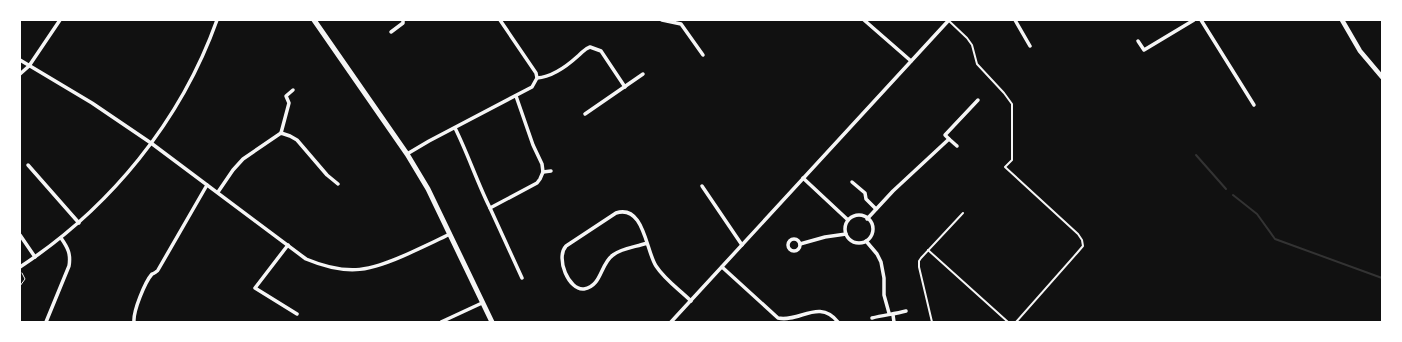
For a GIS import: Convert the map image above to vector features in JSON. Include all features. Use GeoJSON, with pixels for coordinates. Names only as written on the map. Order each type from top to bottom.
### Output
{"type":"FeatureCollection","features":[{"type":"Feature","properties":{"kind":"main road"},"geometry":{"type":"LineString","coordinates":[[314,20],[407,154],[428,189],[492,322]]}},
{"type":"Feature","properties":{"kind":"street"},"geometry":{"type":"LineString","coordinates":[[20,74],[29,66],[60,20]]}},
{"type":"Feature","properties":{"kind":"street"},"geometry":{"type":"LineString","coordinates":[[20,268],[79,223],[120,183],[151,143],[178,104],[203,56],[217,20]]}},
{"type":"Feature","properties":{"kind":"street"},"geometry":{"type":"LineString","coordinates":[[391,32],[403,23],[403,20]]}},
{"type":"Feature","properties":{"kind":"street"},"geometry":{"type":"LineString","coordinates":[[407,154],[532,87],[537,78],[536,73],[500,20]]}},
{"type":"Feature","properties":{"kind":"street"},"geometry":{"type":"LineString","coordinates":[[662,20],[681,24],[703,56]]}},
{"type":"Feature","properties":{"kind":"street"},"geometry":{"type":"LineString","coordinates":[[681,24],[685,20]]}},
{"type":"Feature","properties":{"kind":"street"},"geometry":{"type":"LineString","coordinates":[[864,20],[911,61]]}},
{"type":"Feature","properties":{"kind":"street"},"geometry":{"type":"LineString","coordinates":[[671,322],[948,20]]}},
{"type":"Feature","properties":{"kind":"street"},"geometry":{"type":"LineString","coordinates":[[1014,20],[1030,46]]}},
{"type":"Feature","properties":{"kind":"street"},"geometry":{"type":"LineString","coordinates":[[1138,41],[1144,50],[1194,20]]}},
{"type":"Feature","properties":{"kind":"street"},"geometry":{"type":"LineString","coordinates":[[1201,20],[1254,105]]}},
{"type":"Feature","properties":{"kind":"street"},"geometry":{"type":"LineString","coordinates":[[1342,20],[1360,50],[1382,77]]}},
{"type":"Feature","properties":{"kind":"street"},"geometry":{"type":"LineString","coordinates":[[537,78],[545,77],[556,72],[578,56],[585,48],[590,47],[601,51],[625,87]]}},
{"type":"Feature","properties":{"kind":"street"},"geometry":{"type":"LineString","coordinates":[[20,60],[92,103],[151,143],[306,259],[328,267],[349,270],[368,269],[390,262],[450,234]]}},
{"type":"Feature","properties":{"kind":"street"},"geometry":{"type":"LineString","coordinates":[[585,114],[643,74]]}},
{"type":"Feature","properties":{"kind":"street"},"geometry":{"type":"LineString","coordinates":[[218,192],[233,170],[243,160],[281,133],[289,103],[286,96],[293,90]]}},
{"type":"Feature","properties":{"kind":"street"},"geometry":{"type":"LineString","coordinates":[[490,208],[537,183],[543,172],[542,164],[529,137],[516,96]]}},
{"type":"Feature","properties":{"kind":"street"},"geometry":{"type":"LineString","coordinates":[[945,135],[978,100]]}},
{"type":"Feature","properties":{"kind":"street"},"geometry":{"type":"LineString","coordinates":[[455,128],[472,165],[479,186],[522,278]]}},
{"type":"Feature","properties":{"kind":"street"},"geometry":{"type":"LineString","coordinates":[[941,131],[957,146]]}},
{"type":"Feature","properties":{"kind":"street"},"geometry":{"type":"LineString","coordinates":[[281,133],[296,140],[327,175],[338,184]]}},
{"type":"Feature","properties":{"kind":"street"},"geometry":{"type":"LineString","coordinates":[[868,219],[904,180],[949,139]]}},
{"type":"Feature","properties":{"kind":"street"},"geometry":{"type":"LineString","coordinates":[[28,165],[79,223]]}},
{"type":"Feature","properties":{"kind":"street"},"geometry":{"type":"LineString","coordinates":[[543,172],[551,171]]}},
{"type":"Feature","properties":{"kind":"street"},"geometry":{"type":"LineString","coordinates":[[803,178],[848,220]]}},
{"type":"Feature","properties":{"kind":"street"},"geometry":{"type":"LineString","coordinates":[[852,182],[865,193],[866,199],[876,209]]}},
{"type":"Feature","properties":{"kind":"street"},"geometry":{"type":"LineString","coordinates":[[134,322],[134,314],[152,274],[158,270],[207,185]]}},
{"type":"Feature","properties":{"kind":"street"},"geometry":{"type":"LineString","coordinates":[[702,186],[742,245]]}},
{"type":"Feature","properties":{"kind":"street"},"geometry":{"type":"LineString","coordinates":[[648,243],[614,255],[606,262],[597,282],[582,289],[576,287],[569,279],[562,264],[561,255],[566,246],[616,213],[629,213],[636,219],[644,232],[648,243],[656,267],[691,300]]}},
{"type":"Feature","properties":{"kind":"street"},"geometry":{"type":"LineString","coordinates":[[855,216],[864,216],[872,225],[871,236],[866,241],[855,243],[850,240],[845,230],[848,220],[855,216]]}},
{"type":"Feature","properties":{"kind":"street"},"geometry":{"type":"LineString","coordinates":[[800,244],[824,237],[846,234]]}},
{"type":"Feature","properties":{"kind":"street"},"geometry":{"type":"LineString","coordinates":[[20,236],[35,257]]}},
{"type":"Feature","properties":{"kind":"street"},"geometry":{"type":"LineString","coordinates":[[46,322],[71,258],[70,251],[61,238]]}},
{"type":"Feature","properties":{"kind":"street"},"geometry":{"type":"LineString","coordinates":[[866,241],[878,254],[881,262],[884,278],[884,295],[894,322]]}},
{"type":"Feature","properties":{"kind":"street"},"geometry":{"type":"LineString","coordinates":[[288,245],[255,288],[297,314]]}},
{"type":"Feature","properties":{"kind":"street"},"geometry":{"type":"LineString","coordinates":[[722,267],[778,318],[784,320],[818,311],[826,313],[838,322]]}},
{"type":"Feature","properties":{"kind":"street"},"geometry":{"type":"LineString","coordinates":[[442,322],[482,303]]}},
{"type":"Feature","properties":{"kind":"street"},"geometry":{"type":"LineString","coordinates":[[872,318],[906,311]]}},
{"type":"Feature","properties":{"kind":"lane"},"geometry":{"type":"LineString","coordinates":[[948,20],[967,38],[972,45],[978,64],[1012,104],[1012,160],[1005,167],[1078,234],[1082,240],[1083,246],[1016,322]]}},
{"type":"Feature","properties":{"kind":"lane"},"geometry":{"type":"LineString","coordinates":[[932,322],[919,267],[919,261],[964,213]]}},
{"type":"Feature","properties":{"kind":"lane"},"geometry":{"type":"LineString","coordinates":[[928,250],[1008,322]]}},
{"type":"Feature","properties":{"kind":"path"},"geometry":{"type":"LineString","coordinates":[[20,268],[25,279],[20,286]]}},
{"type":"Feature","properties":{"kind":"waterway"},"geometry":{"type":"LineString","coordinates":[[1196,155],[1226,189]]}},
{"type":"Feature","properties":{"kind":"waterway"},"geometry":{"type":"LineString","coordinates":[[1233,195],[1257,214],[1275,239],[1382,278]]}}]}
